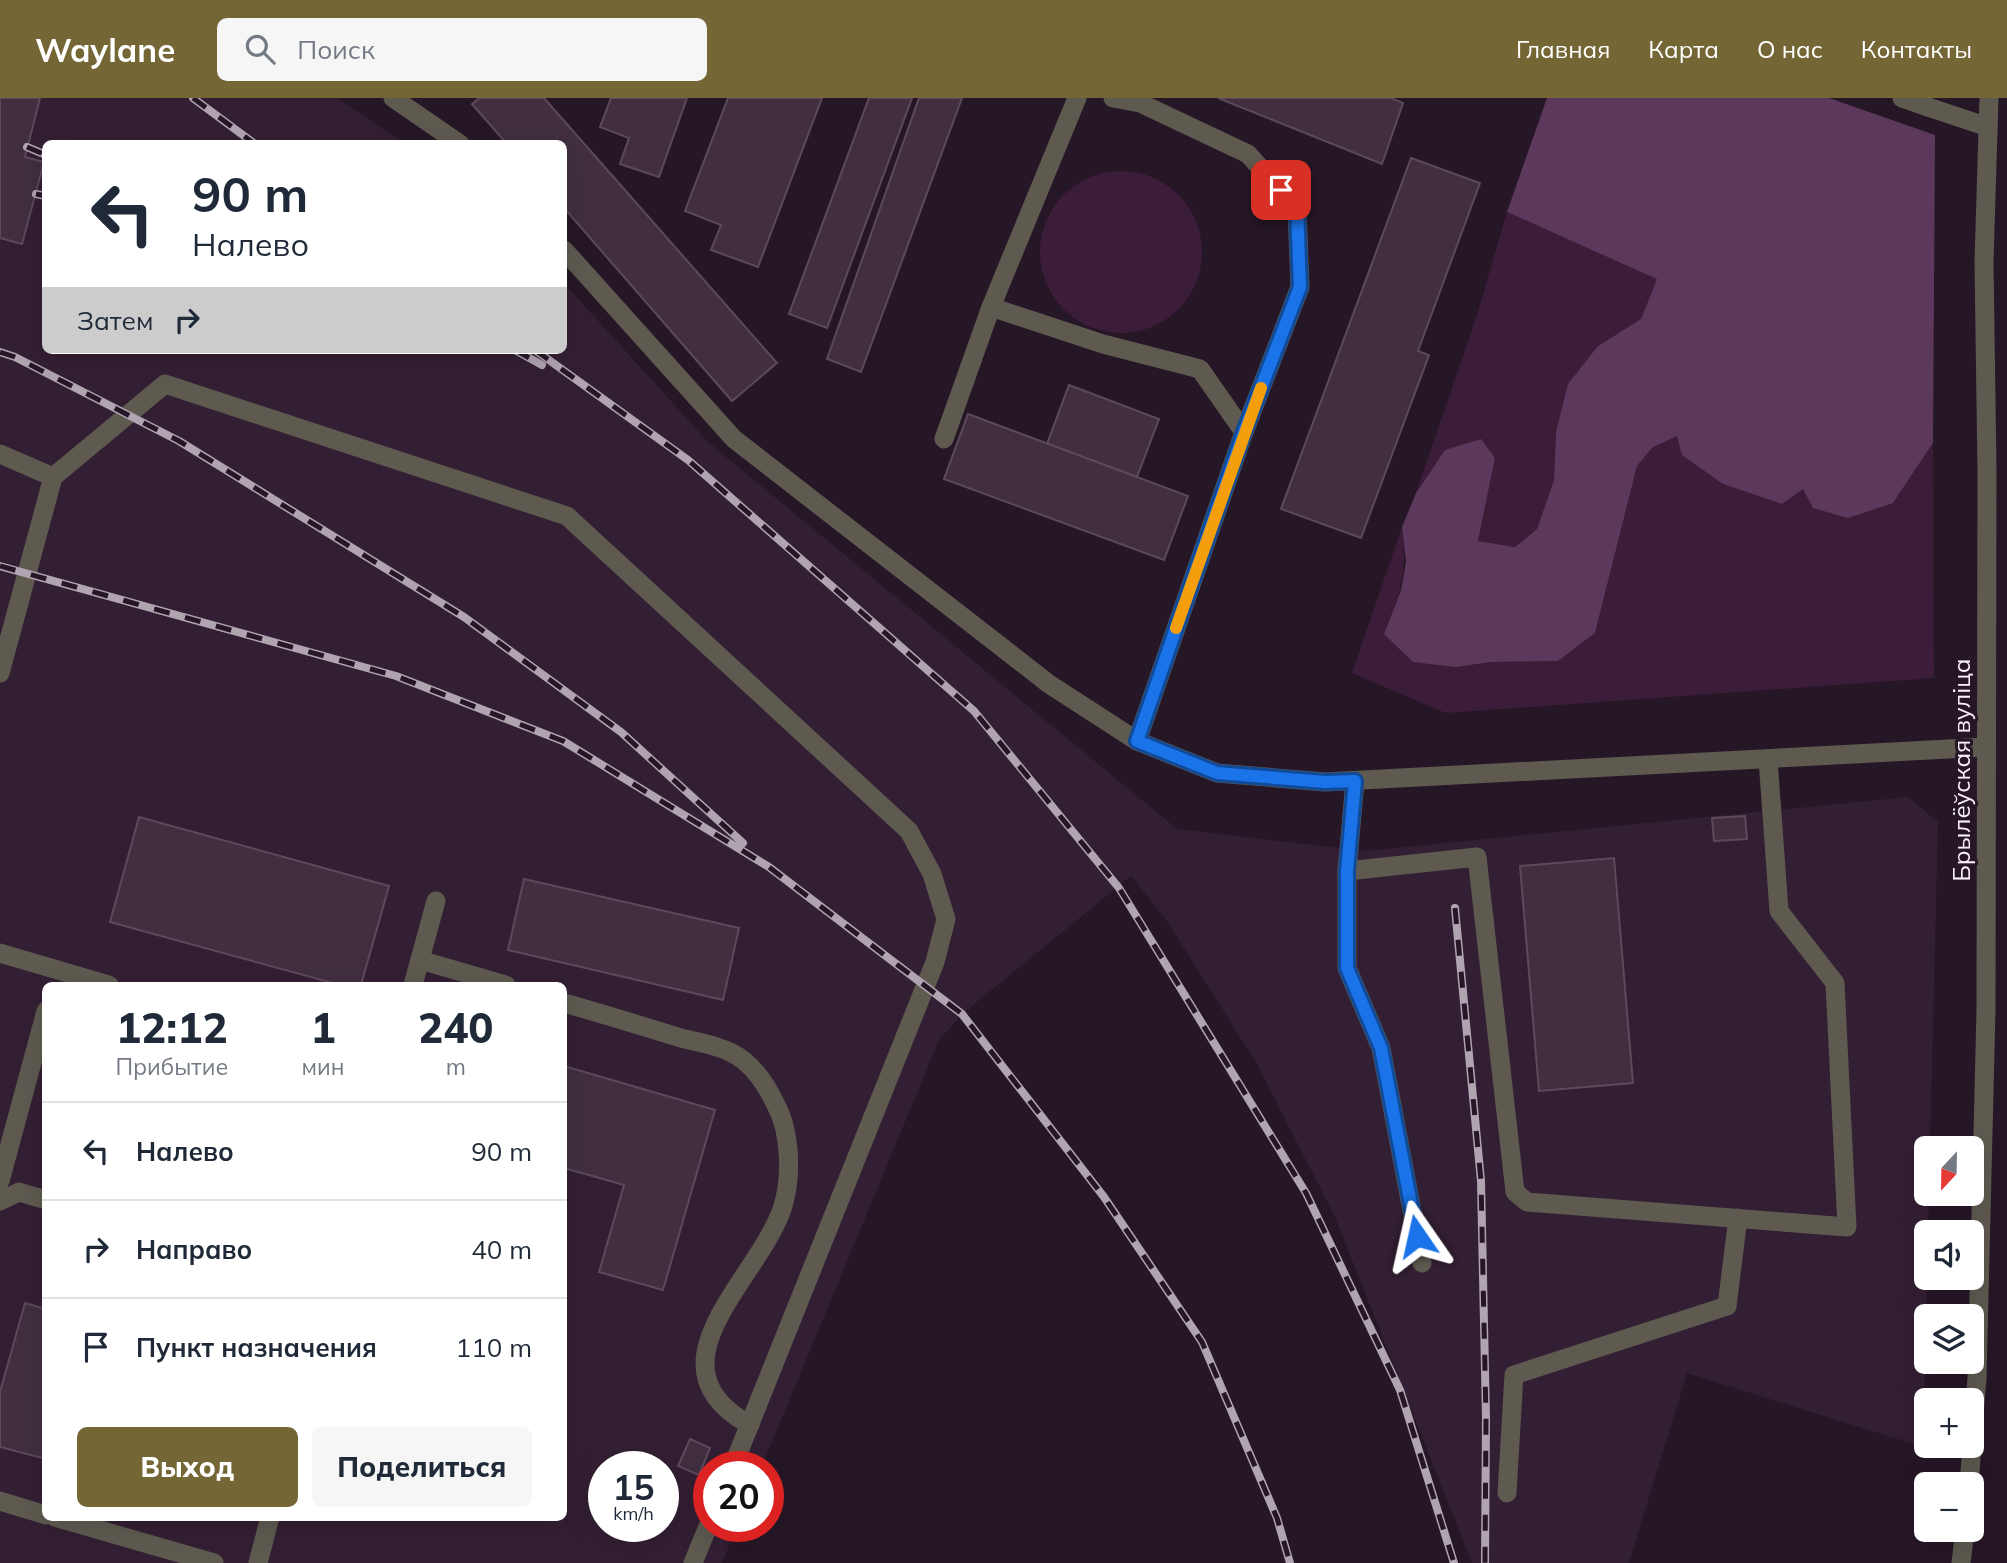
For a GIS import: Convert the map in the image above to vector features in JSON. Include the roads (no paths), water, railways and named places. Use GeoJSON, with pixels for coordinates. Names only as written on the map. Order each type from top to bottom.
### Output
{"type":"FeatureCollection","features":[{"type":"Feature","properties":{"kind":"street"},"geometry":{"type":"LineString","coordinates":[[393,98],[454,140]]}},
{"type":"Feature","properties":{"kind":"street"},"geometry":{"type":"LineString","coordinates":[[944,439],[991,307],[1077,98]]}},
{"type":"Feature","properties":{"kind":"street"},"geometry":{"type":"LineString","coordinates":[[1113,98],[1140,103],[1248,154],[1297,209],[1300,287],[1244,432],[1137,741]]}},
{"type":"Feature","properties":{"kind":"street"},"geometry":{"type":"LineString","coordinates":[[1902,98],[1988,127]]}},
{"type":"Feature","properties":{"kind":"street","name":"Брылёўская вуліца"},"geometry":{"type":"LineString","coordinates":[[1976,1388],[1986,1010],[1987,471],[1984,262],[1989,98]]}},
{"type":"Feature","properties":{"kind":"street"},"geometry":{"type":"LineString","coordinates":[[567,253],[734,439],[1049,684],[1137,741],[1217,773],[1325,782],[1355,781],[1986,747]]}},
{"type":"Feature","properties":{"kind":"street"},"geometry":{"type":"LineString","coordinates":[[991,307],[1102,344],[1200,369],[1244,432]]}},
{"type":"Feature","properties":{"kind":"street"},"geometry":{"type":"LineString","coordinates":[[0,673],[53,477],[165,384],[567,516],[909,831],[932,874],[946,919],[938,951],[739,1451]]}},
{"type":"Feature","properties":{"kind":"street"},"geometry":{"type":"LineString","coordinates":[[0,454],[53,477]]}},
{"type":"Feature","properties":{"kind":"street"},"geometry":{"type":"LineString","coordinates":[[1347,871],[1477,857],[1515,1192],[1527,1202],[1847,1227],[1835,983],[1779,911],[1774,810],[1768,759]]}},
{"type":"Feature","properties":{"kind":"street"},"geometry":{"type":"LineString","coordinates":[[1355,781],[1347,871],[1347,968],[1381,1048],[1422,1263]]}},
{"type":"Feature","properties":{"kind":"street"},"geometry":{"type":"LineString","coordinates":[[414,982],[436,901]]}},
{"type":"Feature","properties":{"kind":"street"},"geometry":{"type":"LineString","coordinates":[[0,953],[55,978],[86,982]]}},
{"type":"Feature","properties":{"kind":"street"},"geometry":{"type":"LineString","coordinates":[[420,960],[496,982]]}},
{"type":"Feature","properties":{"kind":"street"},"geometry":{"type":"LineString","coordinates":[[567,1004],[733,1053],[765,1083],[782,1115],[788,1147],[782,1209],[710,1333],[704,1359],[710,1394],[732,1415],[750,1424]]}},
{"type":"Feature","properties":{"kind":"street"},"geometry":{"type":"LineString","coordinates":[[0,1181],[42,1026]]}},
{"type":"Feature","properties":{"kind":"street"},"geometry":{"type":"LineString","coordinates":[[0,1201],[19,1192],[42,1199]]}},
{"type":"Feature","properties":{"kind":"street"},"geometry":{"type":"LineString","coordinates":[[1507,1493],[1514,1375],[1727,1306],[1738,1218]]}},
{"type":"Feature","properties":{"kind":"street"},"geometry":{"type":"LineString","coordinates":[[0,1502],[42,1514]]}},
{"type":"Feature","properties":{"kind":"street"},"geometry":{"type":"LineString","coordinates":[[69,1521],[214,1563]]}},
{"type":"Feature","properties":{"kind":"street"},"geometry":{"type":"LineString","coordinates":[[258,1563],[269,1521]]}},
{"type":"Feature","properties":{"kind":"street"},"geometry":{"type":"LineString","coordinates":[[693,1563],[702,1542]]}},
{"type":"Feature","properties":{"kind":"street"},"geometry":{"type":"LineString","coordinates":[[1961,1563],[1964,1542]]}},
{"type":"Feature","properties":{"kind":"railway"},"geometry":{"type":"LineString","coordinates":[[193,98],[250,140]]}},
{"type":"Feature","properties":{"kind":"railway"},"geometry":{"type":"LineString","coordinates":[[27,147],[42,153]]}},
{"type":"Feature","properties":{"kind":"railway"},"geometry":{"type":"LineString","coordinates":[[36,194],[42,195]]}},
{"type":"Feature","properties":{"kind":"railway"},"geometry":{"type":"LineString","coordinates":[[0,352],[15,357],[179,441],[464,617],[621,732],[743,843]]}},
{"type":"Feature","properties":{"kind":"railway"},"geometry":{"type":"LineString","coordinates":[[522,354],[542,365]]}},
{"type":"Feature","properties":{"kind":"railway"},"geometry":{"type":"LineString","coordinates":[[541,354],[688,460],[974,711],[1119,888],[1306,1193],[1400,1390],[1454,1563]]}},
{"type":"Feature","properties":{"kind":"railway"},"geometry":{"type":"LineString","coordinates":[[0,566],[396,676],[563,741],[769,867],[962,1014],[1104,1197],[1202,1342],[1277,1518],[1290,1563]]}},
{"type":"Feature","properties":{"kind":"railway"},"geometry":{"type":"LineString","coordinates":[[1455,908],[1481,1181],[1486,1418],[1485,1563]]}}]}
